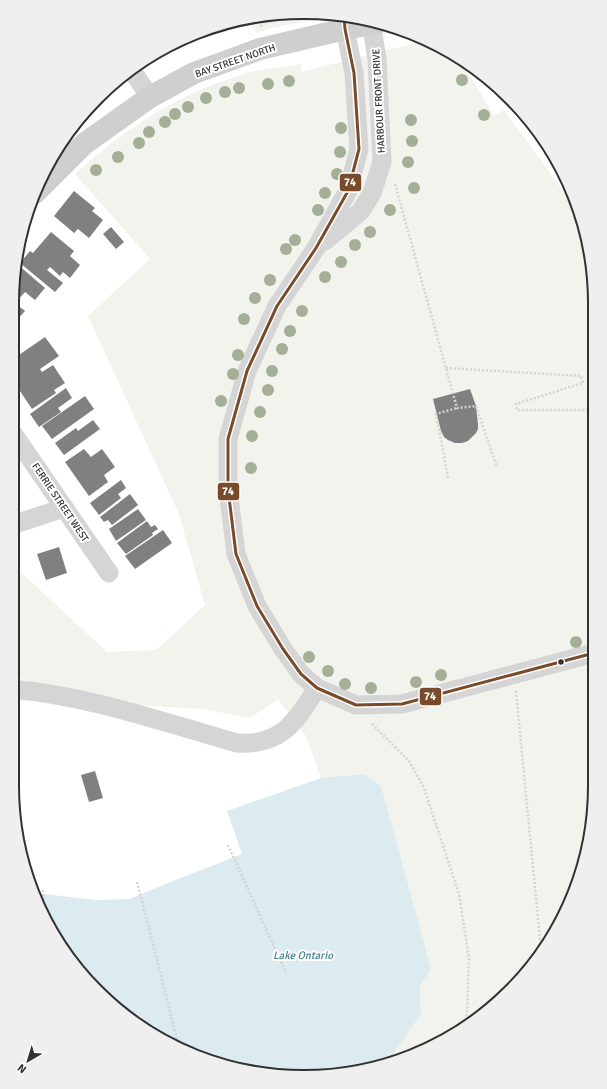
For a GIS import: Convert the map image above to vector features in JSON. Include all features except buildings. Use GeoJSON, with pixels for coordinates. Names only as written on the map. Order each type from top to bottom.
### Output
{"type":"FeatureCollection","features":[{"type":"Feature","properties":{"kind":"street","name":"HARBOUR FRONT DRIVE"},"geometry":{"type":"LineString","coordinates":[[344,22],[354,73],[359,149],[348,191],[316,248],[277,306],[247,371],[228,439],[228,490],[236,554],[257,606],[296,668],[318,688],[356,705],[402,704],[588,655]]}},
{"type":"Feature","properties":{"kind":"street","name":"BAY STREET NORTH"},"geometry":{"type":"LineString","coordinates":[[47,181],[84,144],[150,97],[194,73],[260,49],[344,22]]}},
{"type":"Feature","properties":{"kind":"street","name":"HARBOUR FRONT DRIVE"},"geometry":{"type":"LineString","coordinates":[[316,248],[361,211],[372,193],[382,162],[377,59],[374,28]]}},
{"type":"Feature","properties":{"kind":"street"},"geometry":{"type":"LineString","coordinates":[[135,75],[150,97]]}},
{"type":"Feature","properties":{"kind":"street","name":"FERRIE STREET WEST"},"geometry":{"type":"LineString","coordinates":[[19,442],[109,573]]}},
{"type":"Feature","properties":{"kind":"street"},"geometry":{"type":"LineString","coordinates":[[19,523],[64,508]]}},
{"type":"Feature","properties":{"kind":"street"},"geometry":{"type":"LineString","coordinates":[[19,690],[37,691],[96,702],[237,743],[248,744],[270,739],[283,732],[299,717],[318,688]]}},
{"type":"Feature","properties":{"kind":"path"},"geometry":{"type":"LineString","coordinates":[[260,22],[263,33]]}},
{"type":"Feature","properties":{"kind":"path"},"geometry":{"type":"LineString","coordinates":[[394,177],[457,408]]}},
{"type":"Feature","properties":{"kind":"path"},"geometry":{"type":"LineString","coordinates":[[446,368],[581,376],[583,383],[516,404],[518,410],[588,410]]}},
{"type":"Feature","properties":{"kind":"path"},"geometry":{"type":"LineString","coordinates":[[448,478],[436,414],[457,408],[476,406],[497,467]]}},
{"type":"Feature","properties":{"kind":"path"},"geometry":{"type":"LineString","coordinates":[[514,674],[540,943]]}},
{"type":"Feature","properties":{"kind":"path"},"geometry":{"type":"LineString","coordinates":[[372,724],[409,761],[424,788],[459,894],[469,958],[466,1019]]}},
{"type":"Feature","properties":{"kind":"path"},"geometry":{"type":"LineString","coordinates":[[228,845],[286,973]]}},
{"type":"Feature","properties":{"kind":"path"},"geometry":{"type":"LineString","coordinates":[[137,882],[177,1041]]}},
{"type":"Feature","properties":{"kind":"path"},"geometry":{"type":"LineString","coordinates":[[43,890],[44,900]]}},
{"type":"Feature","properties":{"kind":"shaded area"},"geometry":{"type":"Polygon","coordinates":[[[310,19],[309,21],[272,28],[257,33],[250,24],[266,21],[310,19]]]}},
{"type":"Feature","properties":{"kind":"shaded area"},"geometry":{"type":"Polygon","coordinates":[[[415,42],[429,48],[467,71],[494,116],[504,110],[566,194],[573,212],[583,248],[586,266],[588,304],[588,786],[586,823],[583,841],[573,877],[559,911],[540,944],[505,987],[477,1011],[446,1032],[429,1041],[392,1056],[421,1014],[420,986],[431,969],[364,774],[321,778],[306,736],[277,698],[277,700],[250,718],[203,709],[134,705],[19,679],[19,570],[107,652],[156,650],[205,605],[179,514],[88,316],[150,259],[75,174],[115,141],[140,123],[193,93],[222,81],[263,69],[302,64],[301,72],[415,42]]]}},
{"type":"Feature","properties":{"kind":"water","name":"Lake Ontario"},"geometry":{"type":"Polygon","coordinates":[[[364,774],[381,786],[431,969],[420,986],[421,1014],[392,1056],[359,1065],[341,1068],[304,1070],[266,1068],[248,1065],[212,1055],[178,1041],[145,1022],[102,987],[67,944],[48,911],[41,894],[96,900],[129,899],[242,854],[227,811],[321,778],[364,774]]]}},
{"type":"Feature","properties":{"kind":"transit line","name":"74"},"geometry":{"type":"LineString","coordinates":[[344,22],[354,73],[359,149],[348,191],[316,248],[277,306],[247,371],[228,439],[228,489],[236,554],[257,606],[283,649],[301,674],[317,688],[356,705],[402,704],[588,655]]}}]}
